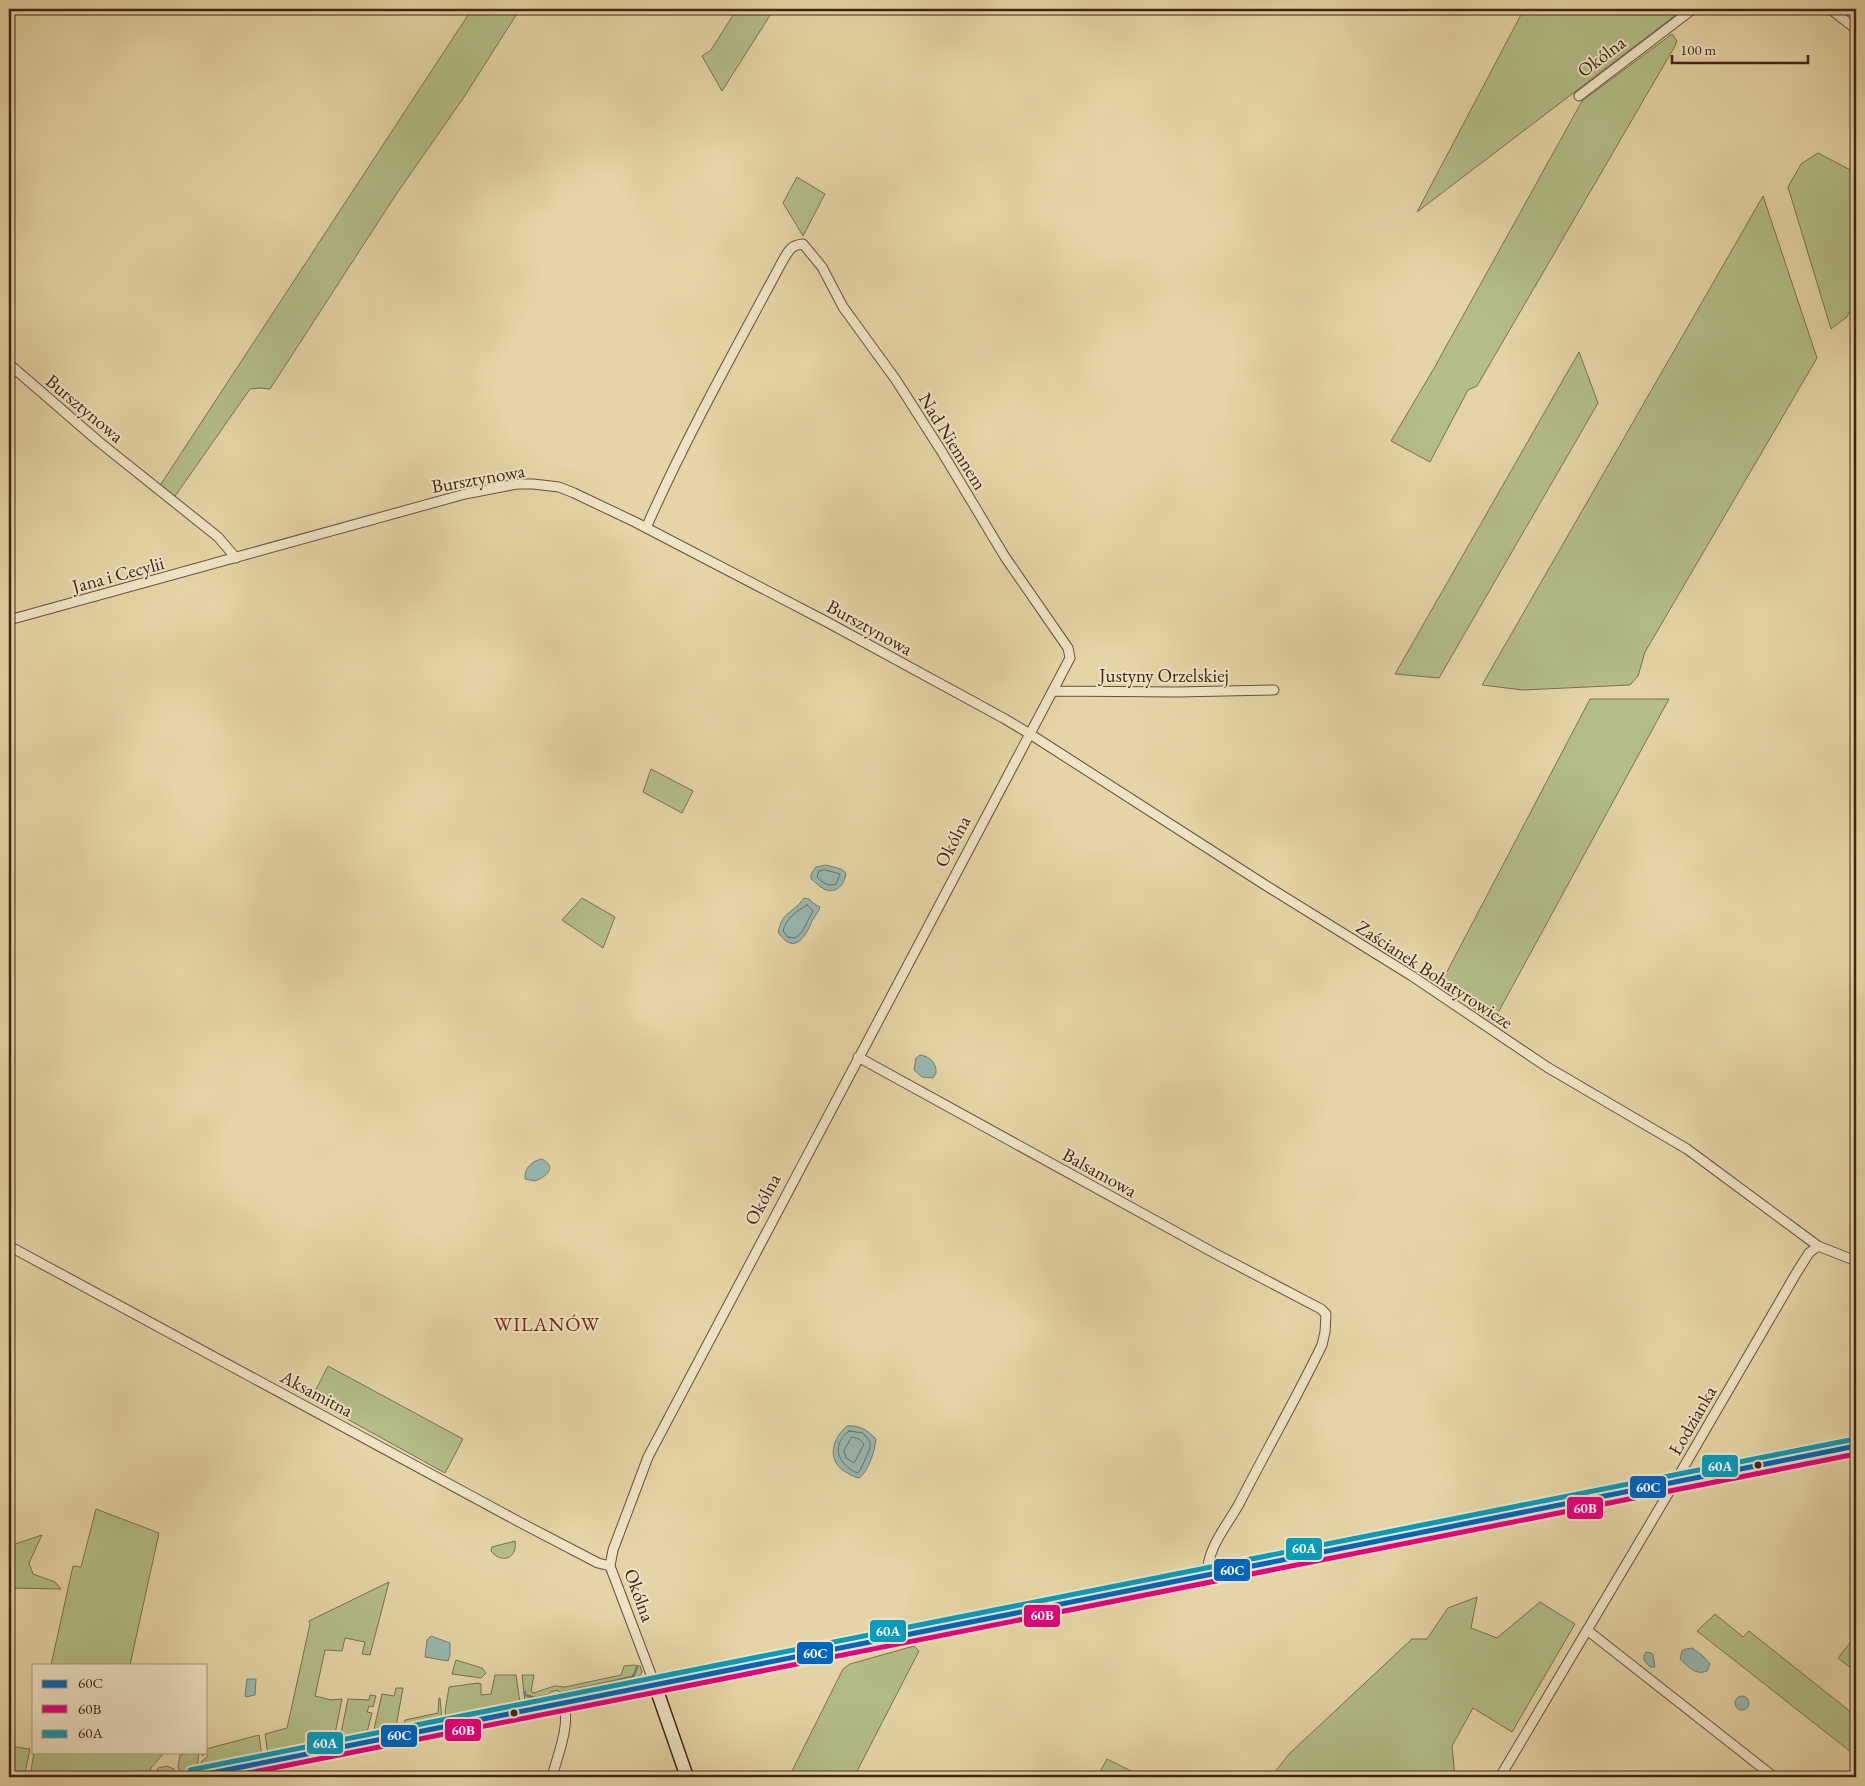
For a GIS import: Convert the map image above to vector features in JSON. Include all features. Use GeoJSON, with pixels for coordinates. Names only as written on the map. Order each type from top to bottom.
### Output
{"type":"FeatureCollection","features":[{"type":"Feature","properties":{"kind":"main road"},"geometry":{"type":"LineString","coordinates":[[191,1777],[1856,1446]]}},
{"type":"Feature","properties":{"kind":"street","name":"Okólna"},"geometry":{"type":"LineString","coordinates":[[1579,96],[1693,9]]}},
{"type":"Feature","properties":{"kind":"street"},"geometry":{"type":"LineString","coordinates":[[1830,9],[1856,29]]}},
{"type":"Feature","properties":{"kind":"street","name":"Nad Niemnem"},"geometry":{"type":"LineString","coordinates":[[646,528],[668,479],[790,247],[796,244],[803,244],[822,267],[843,307],[896,380],[1005,557],[1068,648],[1070,658]]}},
{"type":"Feature","properties":{"kind":"street","name":"Bursztynowa"},"geometry":{"type":"LineString","coordinates":[[9,364],[98,441],[218,537],[236,558],[427,504],[517,484],[559,487],[646,528],[860,639],[1030,734]]}},
{"type":"Feature","properties":{"kind":"street","name":"Jana i Cecylii"},"geometry":{"type":"LineString","coordinates":[[9,620],[236,558]]}},
{"type":"Feature","properties":{"kind":"street","name":"Okólna"},"geometry":{"type":"LineString","coordinates":[[687,1777],[610,1566],[613,1550],[648,1457],[1070,658]]}},
{"type":"Feature","properties":{"kind":"street","name":"Justyny Orzelskiej"},"geometry":{"type":"LineString","coordinates":[[1054,691],[1185,692],[1274,690]]}},
{"type":"Feature","properties":{"kind":"street","name":"Zaścianek Bohatyrowicze"},"geometry":{"type":"LineString","coordinates":[[1030,734],[1262,883],[1412,976],[1547,1067],[1687,1149],[1818,1246]]}},
{"type":"Feature","properties":{"kind":"street","name":"Balsamowa"},"geometry":{"type":"LineString","coordinates":[[858,1058],[1216,1254],[1322,1309],[1326,1314],[1322,1345],[1234,1512],[1211,1550],[1208,1558],[1207,1576]]}},
{"type":"Feature","properties":{"kind":"street","name":"Aksamitna"},"geometry":{"type":"LineString","coordinates":[[9,1246],[525,1525],[598,1563],[610,1566]]}},
{"type":"Feature","properties":{"kind":"street"},"geometry":{"type":"LineString","coordinates":[[1818,1246],[1856,1261]]}},
{"type":"Feature","properties":{"kind":"street","name":"Łodzianka"},"geometry":{"type":"LineString","coordinates":[[1500,1777],[1797,1272],[1809,1253],[1818,1246]]}},
{"type":"Feature","properties":{"kind":"street"},"geometry":{"type":"LineString","coordinates":[[1587,1630],[1774,1777]]}},
{"type":"Feature","properties":{"kind":"street"},"geometry":{"type":"LineString","coordinates":[[552,1777],[566,1725],[567,1715],[564,1703]]}},
{"type":"Feature","properties":{"kind":"green space"},"geometry":{"type":"Polygon","coordinates":[[[472,9],[520,9],[464,97],[395,196],[270,389],[250,389],[173,499],[159,487],[472,9]]]}},
{"type":"Feature","properties":{"kind":"green space"},"geometry":{"type":"Polygon","coordinates":[[[737,9],[774,9],[722,91],[702,56],[711,50],[737,9]]]}},
{"type":"Feature","properties":{"kind":"green space"},"geometry":{"type":"Polygon","coordinates":[[[1524,9],[1681,9],[1681,11],[1417,212],[1524,9]]]}},
{"type":"Feature","properties":{"kind":"green space"},"geometry":{"type":"Polygon","coordinates":[[[1672,34],[1677,41],[1675,46],[1477,386],[1468,390],[1430,462],[1391,441],[1433,370],[1582,101],[1672,34]]]}},
{"type":"Feature","properties":{"kind":"green space"},"geometry":{"type":"Polygon","coordinates":[[[1818,153],[1856,173],[1856,299],[1847,317],[1831,329],[1788,187],[1801,164],[1818,153]]]}},
{"type":"Feature","properties":{"kind":"green space"},"geometry":{"type":"Polygon","coordinates":[[[797,177],[825,194],[803,236],[783,203],[797,177]]]}},
{"type":"Feature","properties":{"kind":"green space"},"geometry":{"type":"Polygon","coordinates":[[[1763,196],[1817,358],[1645,652],[1638,676],[1630,685],[1523,690],[1482,685],[1763,196]]]}},
{"type":"Feature","properties":{"kind":"green space"},"geometry":{"type":"Polygon","coordinates":[[[1579,352],[1598,403],[1439,678],[1395,674],[1579,352]]]}},
{"type":"Feature","properties":{"kind":"green space"},"geometry":{"type":"Polygon","coordinates":[[[1590,699],[1669,699],[1493,1022],[1440,985],[1590,699]]]}},
{"type":"Feature","properties":{"kind":"green space"},"geometry":{"type":"Polygon","coordinates":[[[651,769],[693,791],[682,813],[643,792],[651,769]]]}},
{"type":"Feature","properties":{"kind":"green space"},"geometry":{"type":"Polygon","coordinates":[[[582,898],[615,917],[603,948],[562,920],[582,898]]]}},
{"type":"Feature","properties":{"kind":"green space"},"geometry":{"type":"Polygon","coordinates":[[[328,1366],[463,1439],[445,1473],[311,1399],[328,1366]]]}},
{"type":"Feature","properties":{"kind":"green space"},"geometry":{"type":"Polygon","coordinates":[[[96,1509],[159,1533],[130,1664],[51,1664],[73,1566],[81,1567],[96,1509]]]}},
{"type":"Feature","properties":{"kind":"green space"},"geometry":{"type":"Polygon","coordinates":[[[42,1535],[29,1563],[33,1574],[55,1582],[61,1589],[9,1588],[9,1546],[42,1535]]]}},
{"type":"Feature","properties":{"kind":"green space"},"geometry":{"type":"Polygon","coordinates":[[[515,1541],[514,1552],[508,1558],[499,1557],[491,1551],[492,1547],[515,1541]]]}},
{"type":"Feature","properties":{"kind":"green space"},"geometry":{"type":"Polygon","coordinates":[[[389,1582],[370,1655],[362,1654],[365,1642],[345,1638],[342,1651],[325,1650],[315,1696],[331,1700],[342,1699],[335,1734],[336,1742],[268,1755],[265,1734],[287,1728],[310,1624],[309,1621],[389,1582]]]}},
{"type":"Feature","properties":{"kind":"green space"},"geometry":{"type":"Polygon","coordinates":[[[1477,1597],[1471,1628],[1497,1638],[1540,1602],[1575,1624],[1512,1732],[1473,1708],[1452,1746],[1455,1777],[1271,1777],[1289,1754],[1412,1639],[1427,1639],[1448,1608],[1477,1597]]]}},
{"type":"Feature","properties":{"kind":"green space"},"geometry":{"type":"Polygon","coordinates":[[[1715,1614],[1743,1637],[1749,1631],[1856,1716],[1856,1756],[1697,1631],[1715,1614]]]}},
{"type":"Feature","properties":{"kind":"green space"},"geometry":{"type":"Polygon","coordinates":[[[1856,1635],[1856,1672],[1838,1658],[1856,1635]]]}},
{"type":"Feature","properties":{"kind":"green space"},"geometry":{"type":"Polygon","coordinates":[[[914,1646],[919,1651],[854,1777],[789,1777],[843,1669],[850,1664],[914,1646]]]}},
{"type":"Feature","properties":{"kind":"green space"},"geometry":{"type":"Polygon","coordinates":[[[456,1660],[482,1668],[486,1673],[481,1678],[452,1674],[456,1660]]]}},
{"type":"Feature","properties":{"kind":"green space"},"geometry":{"type":"Polygon","coordinates":[[[624,1666],[640,1666],[642,1672],[637,1680],[560,1695],[558,1690],[550,1692],[550,1696],[525,1702],[522,1675],[534,1675],[531,1691],[534,1693],[554,1686],[565,1687],[621,1675],[624,1666]]]}},
{"type":"Feature","properties":{"kind":"green space"},"geometry":{"type":"Polygon","coordinates":[[[495,1675],[516,1675],[520,1703],[446,1718],[445,1712],[449,1687],[478,1683],[481,1684],[481,1695],[491,1694],[495,1675]]]}},
{"type":"Feature","properties":{"kind":"green space"},"geometry":{"type":"Polygon","coordinates":[[[396,1688],[403,1688],[397,1730],[376,1734],[374,1729],[382,1694],[394,1696],[396,1688]]]}},
{"type":"Feature","properties":{"kind":"green space"},"geometry":{"type":"Polygon","coordinates":[[[370,1695],[376,1696],[373,1707],[369,1706],[367,1712],[372,1713],[366,1736],[342,1741],[341,1733],[348,1699],[369,1700],[370,1695]]]}},
{"type":"Feature","properties":{"kind":"green space"},"geometry":{"type":"Polygon","coordinates":[[[439,1698],[442,1721],[404,1729],[405,1720],[438,1713],[439,1698]]]}},
{"type":"Feature","properties":{"kind":"green space"},"geometry":{"type":"Polygon","coordinates":[[[259,1735],[262,1756],[202,1768],[201,1762],[208,1756],[208,1748],[259,1735]]]}},
{"type":"Feature","properties":{"kind":"green space"},"geometry":{"type":"Polygon","coordinates":[[[9,1746],[30,1749],[24,1777],[9,1777],[9,1746]]]}},
{"type":"Feature","properties":{"kind":"green space"},"geometry":{"type":"Polygon","coordinates":[[[34,1754],[163,1754],[151,1768],[149,1777],[30,1777],[34,1754]]]}},
{"type":"Feature","properties":{"kind":"green space"},"geometry":{"type":"Polygon","coordinates":[[[199,1754],[197,1770],[180,1773],[178,1767],[180,1755],[199,1754]]]}},
{"type":"Feature","properties":{"kind":"green space"},"geometry":{"type":"Polygon","coordinates":[[[1107,1759],[1143,1777],[1097,1777],[1107,1759]]]}},
{"type":"Feature","properties":{"kind":"green space"},"geometry":{"type":"Polygon","coordinates":[[[167,1766],[174,1769],[174,1774],[156,1777],[155,1774],[158,1768],[167,1766]]]}},
{"type":"Feature","properties":{"kind":"water"},"geometry":{"type":"Polygon","coordinates":[[[826,865],[841,869],[846,873],[842,884],[832,891],[824,889],[811,879],[811,874],[816,867],[826,865]]]}},
{"type":"Feature","properties":{"kind":"water"},"geometry":{"type":"Polygon","coordinates":[[[804,898],[809,899],[820,907],[806,934],[798,942],[789,943],[778,932],[780,925],[804,898]]]}},
{"type":"Feature","properties":{"kind":"water"},"geometry":{"type":"Polygon","coordinates":[[[920,1055],[929,1058],[934,1063],[936,1073],[933,1078],[922,1077],[914,1070],[916,1058],[920,1055]]]}},
{"type":"Feature","properties":{"kind":"water"},"geometry":{"type":"Polygon","coordinates":[[[542,1159],[549,1165],[549,1172],[535,1181],[525,1179],[529,1166],[535,1161],[542,1159]]]}},
{"type":"Feature","properties":{"kind":"water"},"geometry":{"type":"Polygon","coordinates":[[[847,1426],[856,1426],[863,1429],[876,1439],[870,1461],[859,1478],[838,1466],[833,1455],[835,1442],[847,1426]]]}},
{"type":"Feature","properties":{"kind":"water"},"geometry":{"type":"Polygon","coordinates":[[[431,1636],[450,1643],[448,1661],[425,1657],[427,1640],[431,1636]]]}},
{"type":"Feature","properties":{"kind":"water"},"geometry":{"type":"Polygon","coordinates":[[[1692,1648],[1710,1664],[1707,1671],[1695,1671],[1680,1659],[1682,1651],[1692,1648]]]}},
{"type":"Feature","properties":{"kind":"water"},"geometry":{"type":"Polygon","coordinates":[[[1646,1652],[1653,1655],[1655,1667],[1650,1667],[1644,1660],[1646,1652]]]}},
{"type":"Feature","properties":{"kind":"water"},"geometry":{"type":"Polygon","coordinates":[[[247,1679],[256,1679],[255,1695],[246,1697],[245,1696],[247,1679]]]}},
{"type":"Feature","properties":{"kind":"water"},"geometry":{"type":"Polygon","coordinates":[[[1742,1696],[1747,1698],[1749,1703],[1747,1708],[1742,1710],[1737,1708],[1735,1703],[1737,1698],[1742,1696]]]}},
{"type":"Feature","properties":{"kind":"waterway"},"geometry":{"type":"LineString","coordinates":[[560,1693],[632,1677],[637,1667]]}},
{"type":"Feature","properties":{"kind":"waterway"},"geometry":{"type":"LineString","coordinates":[[525,1692],[525,1695],[535,1698],[548,1695]]}},
{"type":"Feature","properties":{"kind":"transit line","name":"60A"},"geometry":{"type":"LineString","coordinates":[[190,1770],[1855,1439]]}},
{"type":"Feature","properties":{"kind":"transit line","name":"60C"},"geometry":{"type":"LineString","coordinates":[[191,1777],[1856,1446]]}},
{"type":"Feature","properties":{"kind":"transit line","name":"60B"},"geometry":{"type":"LineString","coordinates":[[228,1777],[1856,1454]]}},
{"type":"Feature","properties":{"kind":"district","name":"WILANÓW"},"geometry":{"type":"Point","coordinates":[547,1324]}}]}
